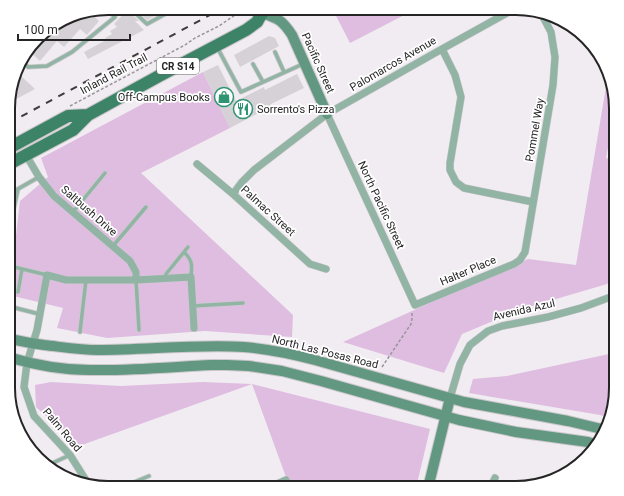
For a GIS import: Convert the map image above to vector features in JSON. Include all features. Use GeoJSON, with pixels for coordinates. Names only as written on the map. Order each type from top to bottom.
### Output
{"type":"FeatureCollection","features":[{"type":"Feature","properties":{"kind":"main road","name":"CR S14"},"geometry":{"type":"LineString","coordinates":[[15,161],[73,130],[88,114],[246,30],[257,22],[261,15]]}},
{"type":"Feature","properties":{"kind":"main road","name":"Pacific Street"},"geometry":{"type":"LineString","coordinates":[[272,15],[284,24],[292,35],[327,114]]}},
{"type":"Feature","properties":{"kind":"main road","name":"CR S14"},"geometry":{"type":"LineString","coordinates":[[15,145],[68,116],[88,114]]}},
{"type":"Feature","properties":{"kind":"main road"},"geometry":{"type":"LineString","coordinates":[[26,155],[23,150],[24,148],[53,132],[60,120]]}},
{"type":"Feature","properties":{"kind":"main road","name":"North Las Posas Road"},"geometry":{"type":"LineString","coordinates":[[15,340],[70,348],[98,350],[221,346],[269,350],[294,354],[477,405],[568,421],[600,428]]}},
{"type":"Feature","properties":{"kind":"main road"},"geometry":{"type":"LineString","coordinates":[[15,359],[66,369],[110,371],[216,365],[265,368],[321,380],[446,416],[516,432],[591,443]]}},
{"type":"Feature","properties":{"kind":"main road","name":"Avenida Azul"},"geometry":{"type":"LineString","coordinates":[[430,481],[450,398]]}},
{"type":"Feature","properties":{"kind":"street","name":"Palomarcos Avenue"},"geometry":{"type":"LineString","coordinates":[[233,194],[254,170],[327,114],[503,15]]}},
{"type":"Feature","properties":{"kind":"street","name":"Pommel Way"},"geometry":{"type":"LineString","coordinates":[[525,252],[553,85],[555,57],[551,32],[544,20]]}},
{"type":"Feature","properties":{"kind":"street"},"geometry":{"type":"LineString","coordinates":[[442,49],[455,75],[460,97],[450,163],[450,170],[456,182],[464,188],[533,202]]}},
{"type":"Feature","properties":{"kind":"street","name":"North Pacific Street"},"geometry":{"type":"LineString","coordinates":[[327,114],[415,305]]}},
{"type":"Feature","properties":{"kind":"street","name":"Saltbush Drive"},"geometry":{"type":"LineString","coordinates":[[26,155],[39,177],[54,196],[130,261],[136,272],[136,280]]}},
{"type":"Feature","properties":{"kind":"street","name":"Palmac Street"},"geometry":{"type":"LineString","coordinates":[[197,164],[233,194],[310,264],[326,268]]}},
{"type":"Feature","properties":{"kind":"street","name":"Halter Place"},"geometry":{"type":"LineString","coordinates":[[415,305],[514,264],[520,260],[525,252]]}},
{"type":"Feature","properties":{"kind":"street"},"geometry":{"type":"LineString","coordinates":[[32,343],[37,330],[47,275],[66,280],[136,280],[191,277],[194,328]]}},
{"type":"Feature","properties":{"kind":"street","name":"Avenida Azul"},"geometry":{"type":"LineString","coordinates":[[450,398],[460,364],[470,345],[488,331],[502,326],[548,317],[581,308],[609,298]]}},
{"type":"Feature","properties":{"kind":"street","name":"Palm Road"},"geometry":{"type":"LineString","coordinates":[[32,343],[27,362],[24,387],[34,416],[70,455],[84,478]]}},
{"type":"Feature","properties":{"kind":"lane"},"geometry":{"type":"LineString","coordinates":[[26,65],[28,67],[47,66],[72,52],[115,17],[113,15]]}},
{"type":"Feature","properties":{"kind":"lane"},"geometry":{"type":"LineString","coordinates":[[137,15],[147,24],[163,15]]}},
{"type":"Feature","properties":{"kind":"lane"},"geometry":{"type":"LineString","coordinates":[[217,46],[241,92],[305,63]]}},
{"type":"Feature","properties":{"kind":"lane"},"geometry":{"type":"LineString","coordinates":[[275,52],[284,72]]}},
{"type":"Feature","properties":{"kind":"lane"},"geometry":{"type":"LineString","coordinates":[[254,64],[263,82]]}},
{"type":"Feature","properties":{"kind":"lane"},"geometry":{"type":"LineString","coordinates":[[73,212],[105,173]]}},
{"type":"Feature","properties":{"kind":"lane"},"geometry":{"type":"LineString","coordinates":[[15,191],[39,177]]}},
{"type":"Feature","properties":{"kind":"lane"},"geometry":{"type":"LineString","coordinates":[[15,203],[18,189]]}},
{"type":"Feature","properties":{"kind":"lane"},"geometry":{"type":"LineString","coordinates":[[113,246],[146,207]]}},
{"type":"Feature","properties":{"kind":"lane"},"geometry":{"type":"LineString","coordinates":[[166,279],[166,274],[188,247]]}},
{"type":"Feature","properties":{"kind":"lane"},"geometry":{"type":"LineString","coordinates":[[184,252],[190,258],[192,265],[191,277]]}},
{"type":"Feature","properties":{"kind":"lane"},"geometry":{"type":"LineString","coordinates":[[15,267],[47,275]]}},
{"type":"Feature","properties":{"kind":"lane"},"geometry":{"type":"LineString","coordinates":[[18,292],[22,269]]}},
{"type":"Feature","properties":{"kind":"lane"},"geometry":{"type":"LineString","coordinates":[[80,332],[86,280]]}},
{"type":"Feature","properties":{"kind":"lane"},"geometry":{"type":"LineString","coordinates":[[136,280],[139,330]]}},
{"type":"Feature","properties":{"kind":"lane"},"geometry":{"type":"LineString","coordinates":[[192,306],[243,303]]}},
{"type":"Feature","properties":{"kind":"lane"},"geometry":{"type":"LineString","coordinates":[[15,308],[40,314]]}},
{"type":"Feature","properties":{"kind":"lane"},"geometry":{"type":"LineString","coordinates":[[53,463],[70,455]]}},
{"type":"Feature","properties":{"kind":"lane"},"geometry":{"type":"LineString","coordinates":[[138,481],[150,476]]}},
{"type":"Feature","properties":{"kind":"path","name":"Inland Rail Trail"},"geometry":{"type":"LineString","coordinates":[[66,108],[185,45],[194,38],[219,26],[235,15]]}},
{"type":"Feature","properties":{"kind":"path"},"geometry":{"type":"LineString","coordinates":[[382,367],[411,324],[412,312],[415,305]]}},
{"type":"Feature","properties":{"kind":"shaded area"},"geometry":{"type":"Polygon","coordinates":[[[336,15],[404,15],[350,43],[336,15]]]}},
{"type":"Feature","properties":{"kind":"shaded area"},"geometry":{"type":"Polygon","coordinates":[[[203,72],[230,128],[141,173],[293,315],[292,337],[205,331],[107,338],[57,328],[63,308],[15,296],[15,244],[20,201],[48,177],[41,158],[203,72]]]}},
{"type":"Feature","properties":{"kind":"shaded area"},"geometry":{"type":"Polygon","coordinates":[[[606,86],[609,102],[609,143],[606,158],[609,159],[609,282],[522,309],[462,334],[444,373],[343,342],[528,259],[576,265],[606,86]]]}},
{"type":"Feature","properties":{"kind":"shaded area"},"geometry":{"type":"Polygon","coordinates":[[[609,354],[609,394],[604,416],[469,393],[473,379],[507,376],[609,354]]]}},
{"type":"Feature","properties":{"kind":"shaded area"},"geometry":{"type":"Polygon","coordinates":[[[51,382],[121,386],[203,382],[252,384],[79,446],[36,407],[35,385],[51,382]]]}},
{"type":"Feature","properties":{"kind":"shaded area"},"geometry":{"type":"Polygon","coordinates":[[[252,384],[430,429],[418,481],[287,481],[252,384]]]}},
{"type":"Feature","properties":{"kind":"building"},"geometry":{"type":"Polygon","coordinates":[[[122,15],[132,15],[139,21],[135,21],[144,30],[88,59],[84,52],[106,40],[105,38],[112,34],[110,31],[117,27],[114,24],[122,15]]]}},
{"type":"Feature","properties":{"kind":"building"},"geometry":{"type":"Polygon","coordinates":[[[142,15],[156,15],[147,20],[142,15]]]}},
{"type":"Feature","properties":{"kind":"building"},"geometry":{"type":"Polygon","coordinates":[[[94,16],[99,21],[87,35],[80,29],[64,47],[57,41],[40,61],[32,54],[51,34],[62,27],[84,18],[94,16]]]}},
{"type":"Feature","properties":{"kind":"building"},"geometry":{"type":"Polygon","coordinates":[[[269,36],[275,38],[279,46],[240,67],[234,55],[269,36]]]}},
{"type":"Feature","properties":{"kind":"building"},"geometry":{"type":"Polygon","coordinates":[[[218,65],[236,101],[264,87],[265,90],[297,74],[304,88],[271,104],[270,107],[230,128],[203,72],[218,65]]]}},
{"type":"Feature","properties":{"kind":"building"},"geometry":{"type":"Polygon","coordinates":[[[21,76],[35,89],[16,99],[21,76]]]}},
{"type":"Feature","properties":{"kind":"railway"},"geometry":{"type":"LineString","coordinates":[[15,120],[210,15]]}},
{"type":"Feature","properties":{"kind":"place","name":"Off-Campus Books"},"geometry":{"type":"Point","coordinates":[224,97]}},
{"type":"Feature","properties":{"kind":"place","name":"Sorrento's Pizza"},"geometry":{"type":"Point","coordinates":[243,109]}}]}
